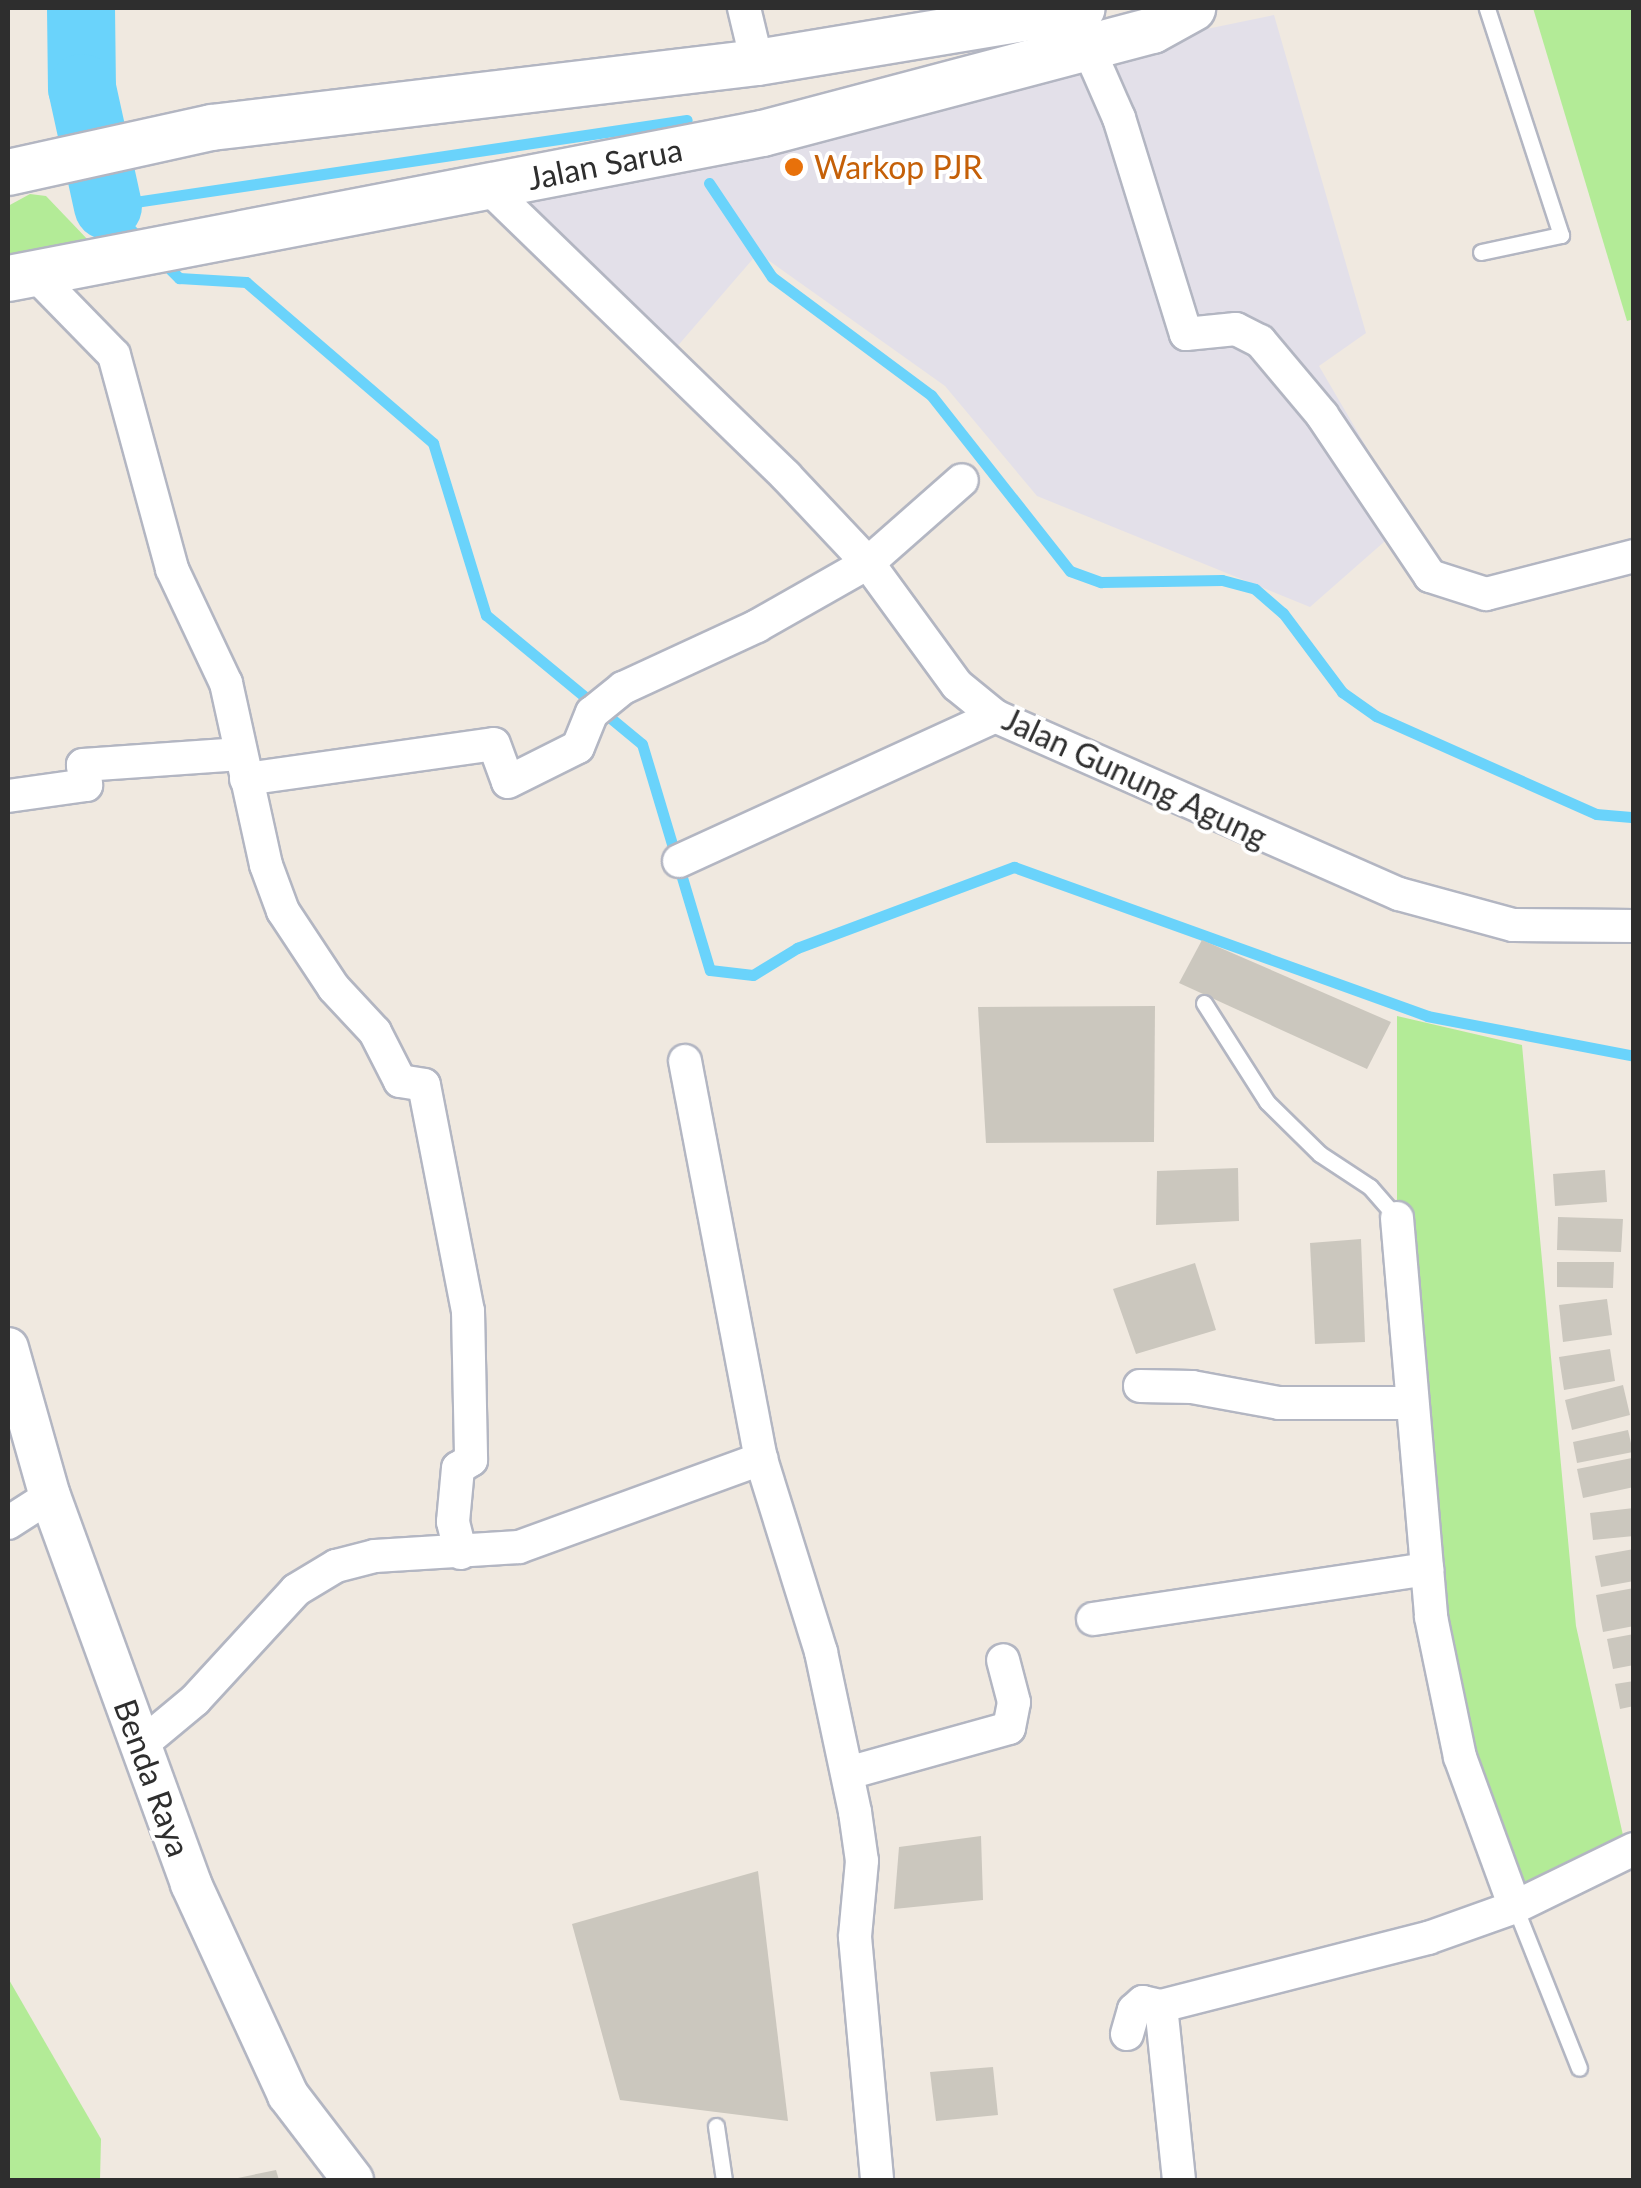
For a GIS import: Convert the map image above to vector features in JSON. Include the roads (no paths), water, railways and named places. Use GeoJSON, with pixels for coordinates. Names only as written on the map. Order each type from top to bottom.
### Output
{"type":"FeatureCollection","features":[{"type":"Feature","properties":{"kind":"main road","name":"Jalan Sarua"},"geometry":{"type":"LineString","coordinates":[[16,162],[143,138],[1080,21],[1152,30],[1192,8]]}},
{"type":"Feature","properties":{"kind":"main road","name":"Jalan Sarua"},"geometry":{"type":"LineString","coordinates":[[20,275],[102,256],[762,133],[1080,21]]}},
{"type":"Feature","properties":{"kind":"street"},"geometry":{"type":"LineString","coordinates":[[744,8],[757,62]]}},
{"type":"Feature","properties":{"kind":"street"},"geometry":{"type":"LineString","coordinates":[[1080,21],[1119,118],[1186,334],[1236,329],[1260,341],[1322,415],[1430,576],[1486,594],[1634,556]]}},
{"type":"Feature","properties":{"kind":"street","name":"Jalan Gunung Agung"},"geometry":{"type":"LineString","coordinates":[[488,187],[868,562],[957,686],[996,716],[1399,894],[1513,925],[1634,926]]}},
{"type":"Feature","properties":{"kind":"street"},"geometry":{"type":"LineString","coordinates":[[20,275],[114,355],[172,570],[210,641],[283,912],[334,988],[375,1032],[400,1081],[424,1085],[468,1311],[471,1460],[458,1468],[453,1522],[460,1552]]}},
{"type":"Feature","properties":{"kind":"street"},"geometry":{"type":"LineString","coordinates":[[8,796],[86,785],[82,765],[244,766],[494,744],[508,782],[578,747],[592,713],[623,688],[757,626],[868,562],[962,480]]}},
{"type":"Feature","properties":{"kind":"street"},"geometry":{"type":"LineString","coordinates":[[679,861],[996,716]]}},
{"type":"Feature","properties":{"kind":"street"},"geometry":{"type":"LineString","coordinates":[[685,1061],[761,1459],[821,1652],[848,1773],[862,1862],[855,1936],[877,2180]]}},
{"type":"Feature","properties":{"kind":"street"},"geometry":{"type":"LineString","coordinates":[[1397,1218],[1426,1568],[1460,1757],[1514,1907]]}},
{"type":"Feature","properties":{"kind":"street","name":"Benda Raya"},"geometry":{"type":"LineString","coordinates":[[8,1348],[50,1496],[190,1884],[288,2096],[354,2180]]}},
{"type":"Feature","properties":{"kind":"street"},"geometry":{"type":"LineString","coordinates":[[1140,1386],[1192,1387],[1280,1403],[1412,1402]]}},
{"type":"Feature","properties":{"kind":"street"},"geometry":{"type":"LineString","coordinates":[[141,1745],[195,1700],[296,1590],[336,1566],[375,1556],[495,1553],[554,1538],[761,1459]]}},
{"type":"Feature","properties":{"kind":"street"},"geometry":{"type":"LineString","coordinates":[[8,1523],[50,1496]]}},
{"type":"Feature","properties":{"kind":"street"},"geometry":{"type":"LineString","coordinates":[[1093,1619],[1426,1568]]}},
{"type":"Feature","properties":{"kind":"street"},"geometry":{"type":"LineString","coordinates":[[848,1773],[1008,1728],[1014,1702],[1002,1660]]}},
{"type":"Feature","properties":{"kind":"street"},"geometry":{"type":"LineString","coordinates":[[1127,2034],[1144,2002],[1161,2006],[1428,1938],[1514,1907],[1634,1850]]}},
{"type":"Feature","properties":{"kind":"street"},"geometry":{"type":"LineString","coordinates":[[1161,2006],[1179,2180]]}},
{"type":"Feature","properties":{"kind":"lane"},"geometry":{"type":"LineString","coordinates":[[1481,252],[1562,235],[1487,8]]}},
{"type":"Feature","properties":{"kind":"lane"},"geometry":{"type":"LineString","coordinates":[[1204,1003],[1267,1102],[1320,1154],[1370,1187],[1397,1218]]}},
{"type":"Feature","properties":{"kind":"lane"},"geometry":{"type":"LineString","coordinates":[[1514,1907],[1580,2068]]}},
{"type":"Feature","properties":{"kind":"lane"},"geometry":{"type":"LineString","coordinates":[[716,2126],[724,2180]]}},
{"type":"Feature","properties":{"kind":"waterway"},"geometry":{"type":"LineString","coordinates":[[81,8],[82,88],[108,206]]}},
{"type":"Feature","properties":{"kind":"waterway"},"geometry":{"type":"LineString","coordinates":[[108,206],[687,120]]}},
{"type":"Feature","properties":{"kind":"waterway"},"geometry":{"type":"LineString","coordinates":[[709,183],[772,277],[931,395],[1070,571],[1101,582],[1222,580],[1255,589],[1283,613],[1342,692],[1376,716],[1596,814],[1634,817]]}},
{"type":"Feature","properties":{"kind":"waterway"},"geometry":{"type":"LineString","coordinates":[[108,206],[143,242]]}},
{"type":"Feature","properties":{"kind":"waterway"},"geometry":{"type":"LineString","coordinates":[[163,262],[179,278],[246,282],[433,443],[486,615],[642,744],[710,970],[753,975],[797,948],[1014,867],[1427,1016],[1634,1056]]}},
{"type":"Feature","properties":{"kind":"place","name":"Warkop PJR"},"geometry":{"type":"Point","coordinates":[794,167]}}]}
